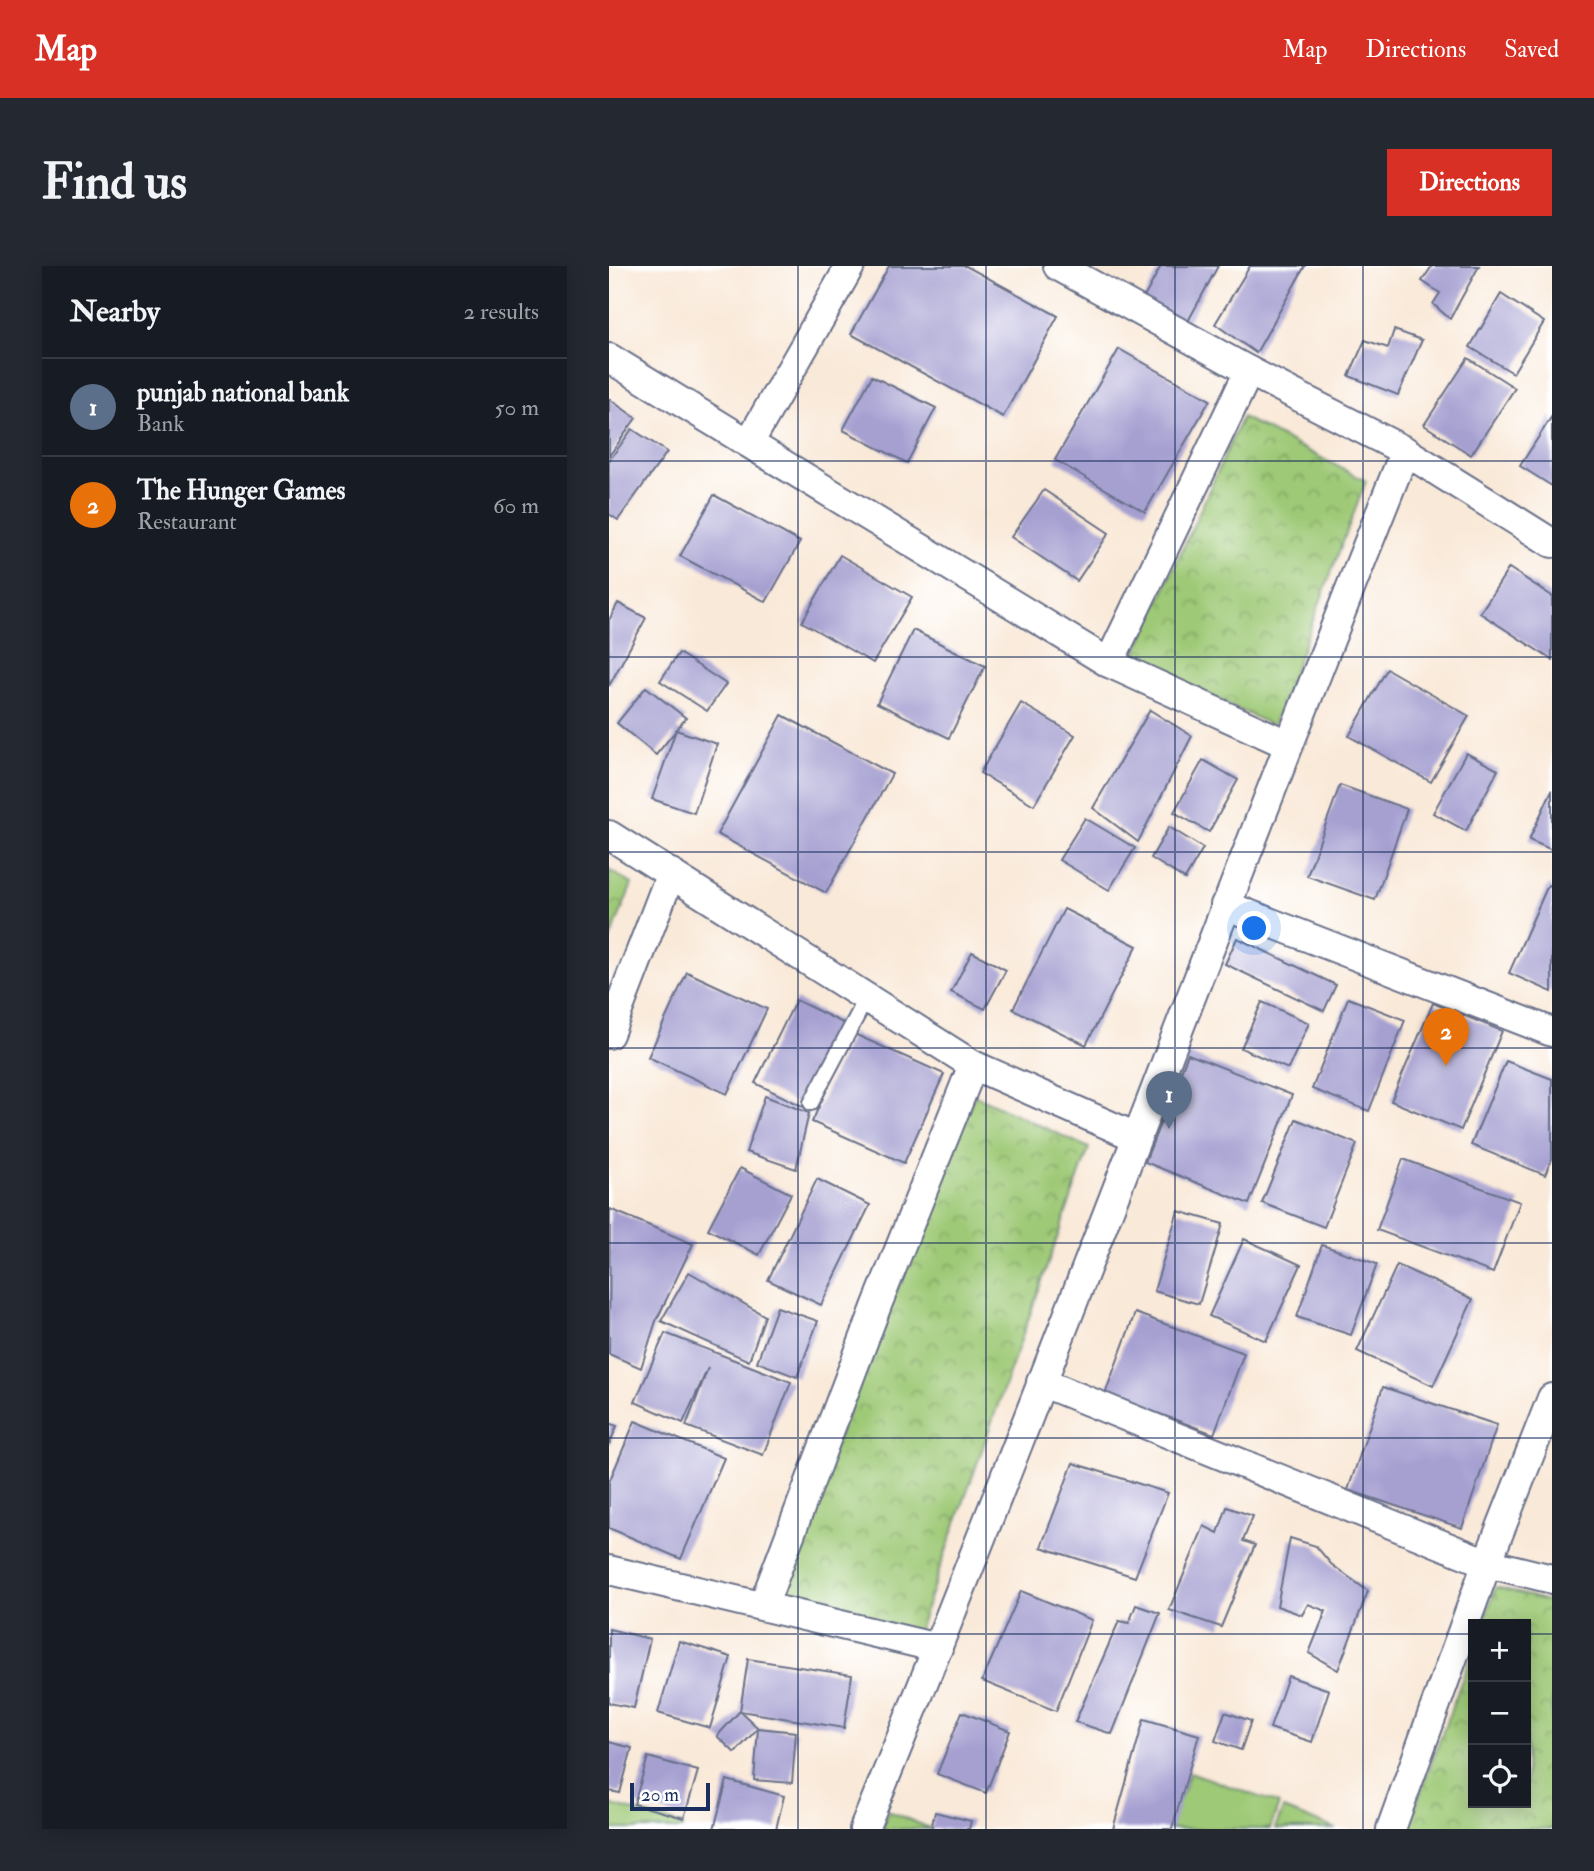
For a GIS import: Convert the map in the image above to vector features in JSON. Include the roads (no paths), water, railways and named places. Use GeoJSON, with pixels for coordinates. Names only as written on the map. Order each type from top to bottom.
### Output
{"type":"FeatureCollection","features":[{"type":"Feature","properties":{"kind":"street"},"geometry":{"type":"LineString","coordinates":[[749,443],[850,266]]}},
{"type":"Feature","properties":{"kind":"street"},"geometry":{"type":"LineString","coordinates":[[1058,266],[1249,371],[1405,451],[1552,543]]}},
{"type":"Feature","properties":{"kind":"street"},"geometry":{"type":"LineString","coordinates":[[609,358],[1109,663],[1287,744]]}},
{"type":"Feature","properties":{"kind":"street"},"geometry":{"type":"LineString","coordinates":[[1109,663],[1249,371]]}},
{"type":"Feature","properties":{"kind":"street"},"geometry":{"type":"LineString","coordinates":[[864,1829],[938,1648],[1287,744],[1405,451]]}},
{"type":"Feature","properties":{"kind":"street"},"geometry":{"type":"LineString","coordinates":[[609,835],[973,1065],[1136,1137]]}},
{"type":"Feature","properties":{"kind":"street"},"geometry":{"type":"LineString","coordinates":[[610,1027],[671,873]]}},
{"type":"Feature","properties":{"kind":"street"},"geometry":{"type":"LineString","coordinates":[[1224,905],[1552,1032]]}},
{"type":"Feature","properties":{"kind":"street"},"geometry":{"type":"LineString","coordinates":[[762,1606],[877,1305],[973,1065]]}},
{"type":"Feature","properties":{"kind":"street"},"geometry":{"type":"LineString","coordinates":[[1041,1382],[1487,1563],[1552,1579]]}},
{"type":"Feature","properties":{"kind":"street"},"geometry":{"type":"LineString","coordinates":[[1391,1829],[1487,1563],[1552,1398]]}},
{"type":"Feature","properties":{"kind":"street"},"geometry":{"type":"LineString","coordinates":[[609,1570],[938,1648]]}},
{"type":"Feature","properties":{"kind":"lane"},"geometry":{"type":"LineString","coordinates":[[811,1103],[867,997]]}},
{"type":"Feature","properties":{"kind":"place","name":"The Hunger Games"},"geometry":{"type":"Point","coordinates":[1446,1066]}},
{"type":"Feature","properties":{"kind":"place","name":"punjab national bank"},"geometry":{"type":"Point","coordinates":[1169,1129]}}]}
